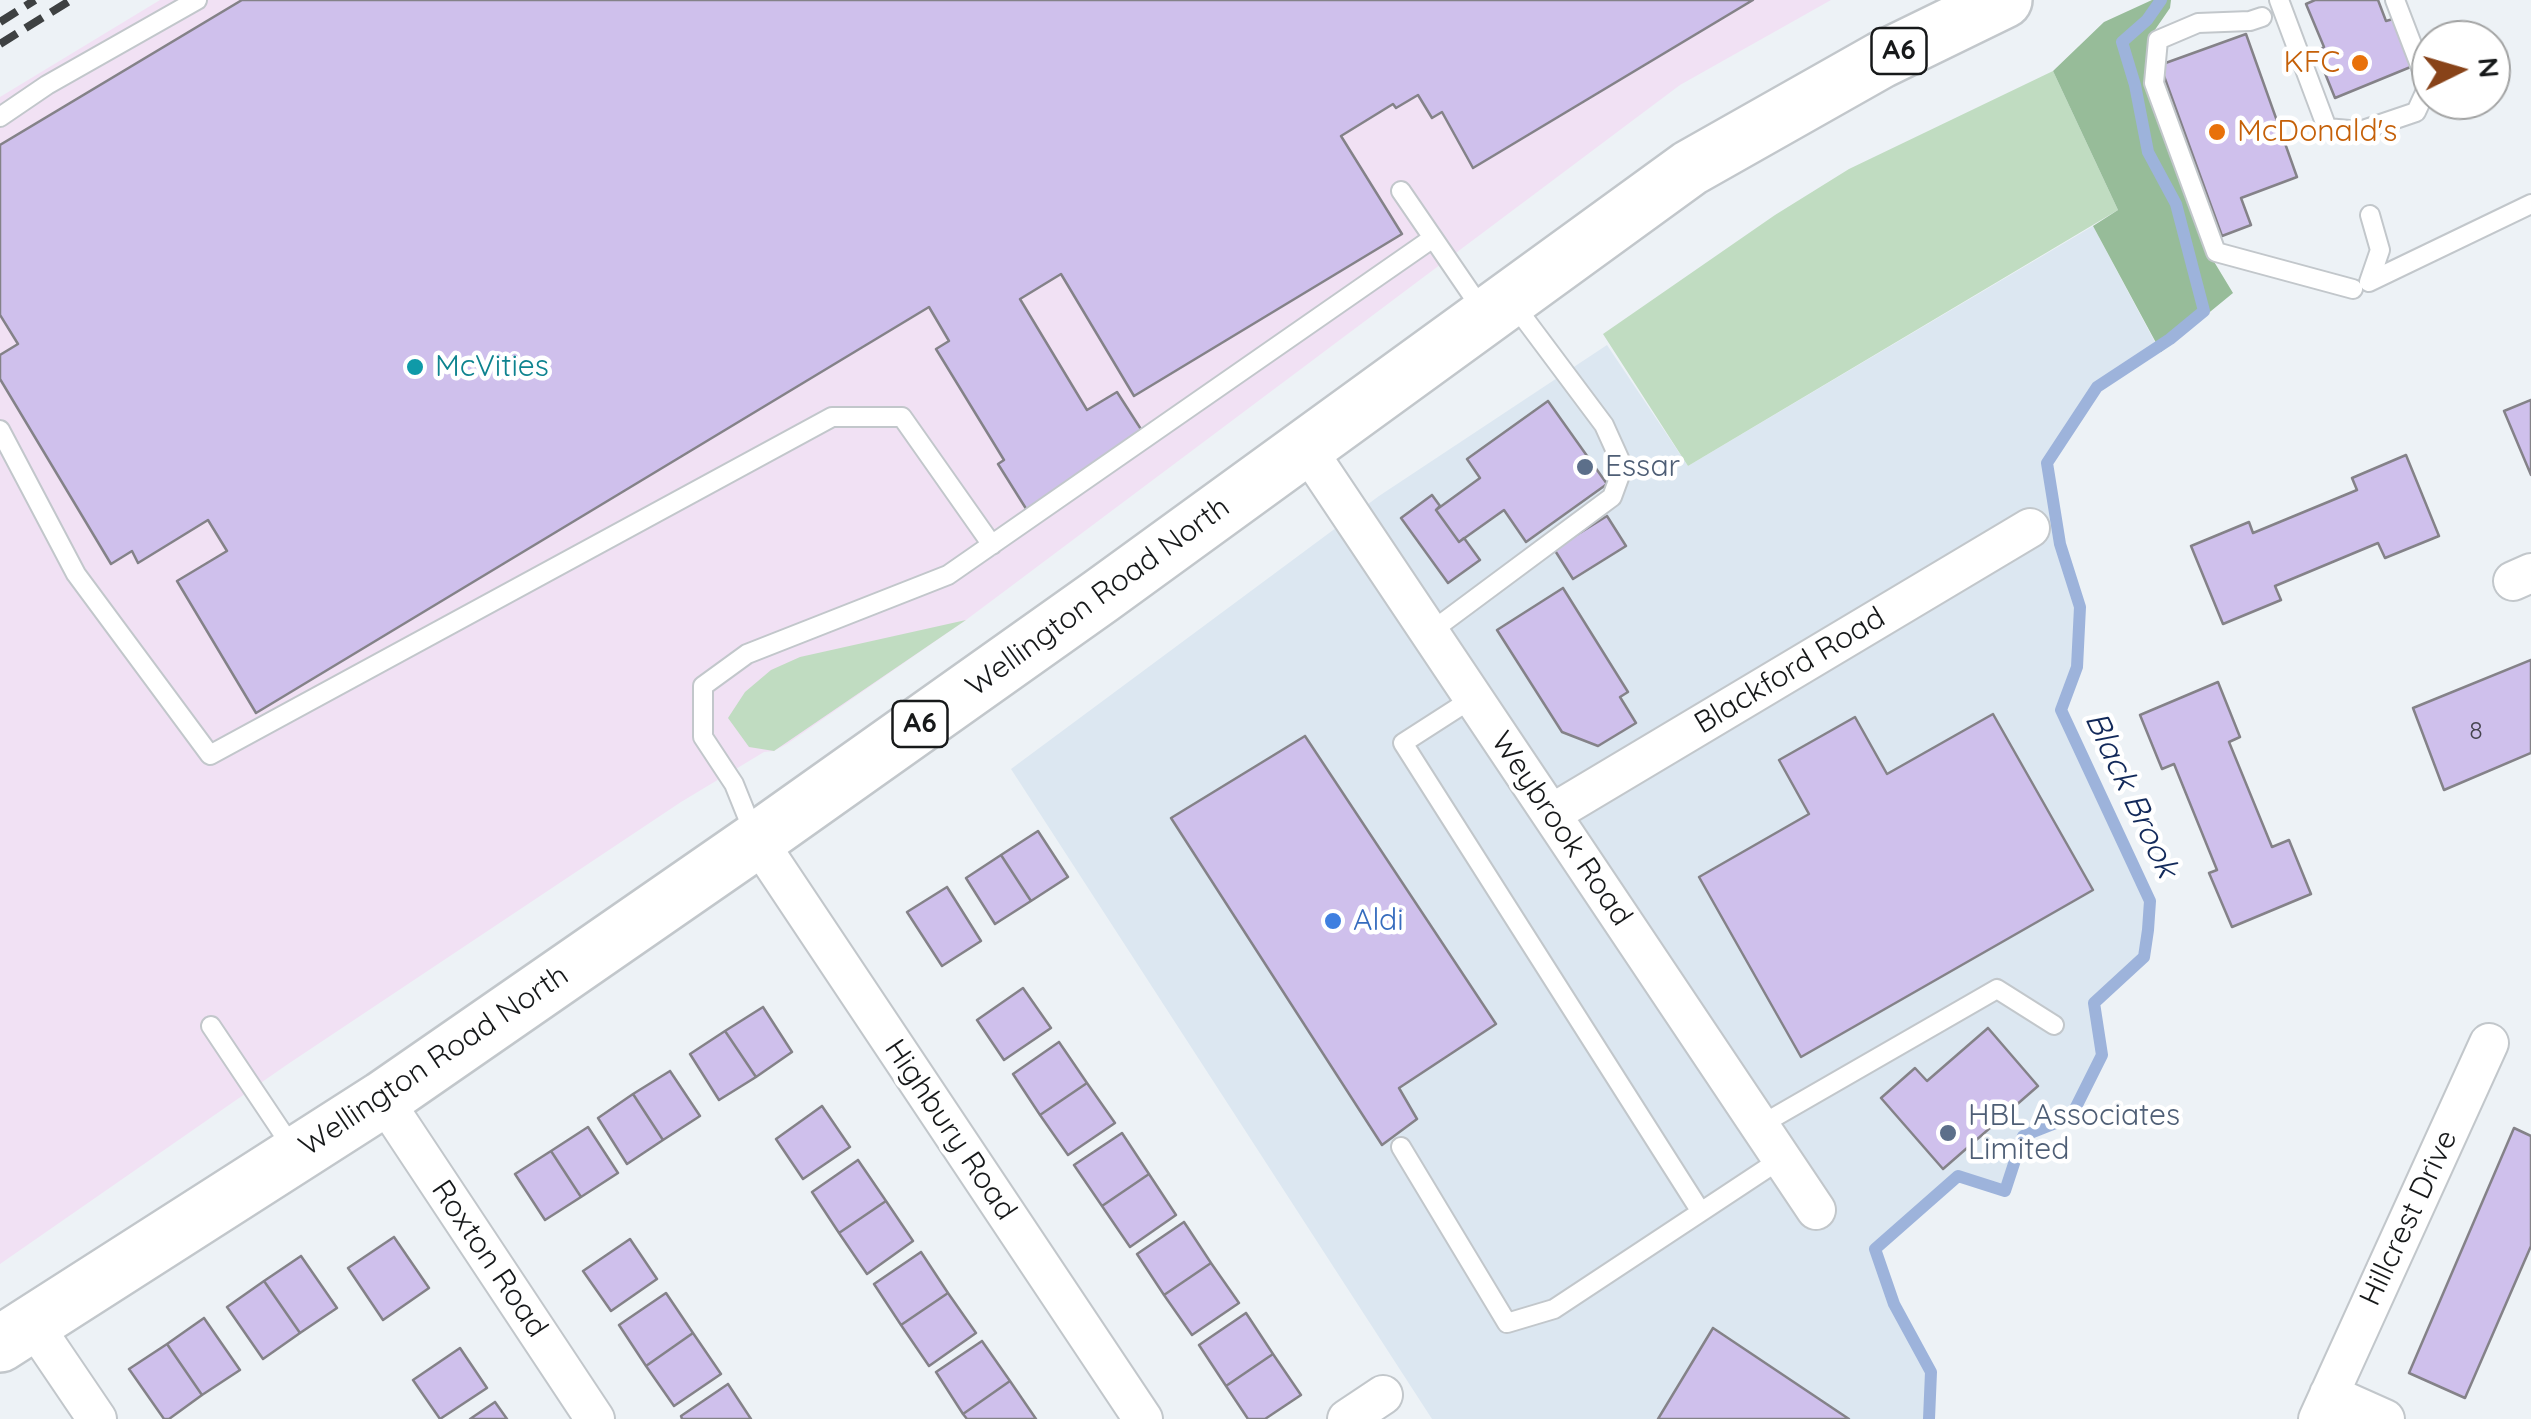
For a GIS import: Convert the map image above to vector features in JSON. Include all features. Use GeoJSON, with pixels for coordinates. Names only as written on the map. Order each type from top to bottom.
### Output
{"type":"FeatureCollection","features":[{"type":"Feature","properties":{"kind":"highway","name":"Wellington Road North"},"geometry":{"type":"LineString","coordinates":[[16,1333],[383,1099],[757,840],[1690,168],[1882,60],[2004,0]]}},
{"type":"Feature","properties":{"kind":"street","name":"Weybrook Road"},"geometry":{"type":"LineString","coordinates":[[1306,448],[1816,1210]]}},
{"type":"Feature","properties":{"kind":"street","name":"Blackford Road"},"geometry":{"type":"LineString","coordinates":[[1551,814],[2030,528]]}},
{"type":"Feature","properties":{"kind":"street","name":"Highbury Road"},"geometry":{"type":"LineString","coordinates":[[757,840],[1144,1419]]}},
{"type":"Feature","properties":{"kind":"street","name":"Hillcrest Drive"},"geometry":{"type":"LineString","coordinates":[[2385,1419],[2324,1407],[2489,1043]]}},
{"type":"Feature","properties":{"kind":"street","name":"Roxton Road"},"geometry":{"type":"LineString","coordinates":[[383,1099],[595,1419]]}},
{"type":"Feature","properties":{"kind":"street"},"geometry":{"type":"LineString","coordinates":[[16,1333],[97,1419]]}},
{"type":"Feature","properties":{"kind":"street"},"geometry":{"type":"LineString","coordinates":[[1347,1419],[1383,1396]]}},
{"type":"Feature","properties":{"kind":"lane"},"geometry":{"type":"LineString","coordinates":[[0,117],[197,0]]}},
{"type":"Feature","properties":{"kind":"lane"},"geometry":{"type":"LineString","coordinates":[[2279,0],[2327,128],[2360,131],[2416,112],[2428,86],[2395,0]]}},
{"type":"Feature","properties":{"kind":"lane"},"geometry":{"type":"LineString","coordinates":[[2262,17],[2198,23],[2158,40],[2154,83],[2216,252],[2353,290]]}},
{"type":"Feature","properties":{"kind":"lane"},"geometry":{"type":"LineString","coordinates":[[1402,191],[1433,238],[1604,425],[1623,467],[1612,498],[1429,632]]}},
{"type":"Feature","properties":{"kind":"lane"},"geometry":{"type":"LineString","coordinates":[[2370,215],[2380,250],[2369,282],[2531,204]]}},
{"type":"Feature","properties":{"kind":"lane"},"geometry":{"type":"LineString","coordinates":[[757,840],[734,784],[703,737],[703,686],[747,654],[948,575],[1433,238]]}},
{"type":"Feature","properties":{"kind":"lane"},"geometry":{"type":"LineString","coordinates":[[0,430],[76,574],[210,755],[832,417],[902,417],[992,545]]}},
{"type":"Feature","properties":{"kind":"lane"},"geometry":{"type":"LineString","coordinates":[[1473,698],[1403,742],[1702,1212]]}},
{"type":"Feature","properties":{"kind":"lane"},"geometry":{"type":"LineString","coordinates":[[1759,1126],[1997,989],[2054,1025]]}},
{"type":"Feature","properties":{"kind":"lane"},"geometry":{"type":"LineString","coordinates":[[211,1026],[297,1154]]}},
{"type":"Feature","properties":{"kind":"lane"},"geometry":{"type":"LineString","coordinates":[[1401,1147],[1507,1322],[1554,1309],[1781,1159]]}},
{"type":"Feature","properties":{"kind":"shaded area"},"geometry":{"type":"Polygon","coordinates":[[[160,0],[1831,0],[1680,85],[966,620],[787,744],[764,752],[681,802],[288,1064],[0,1264],[0,97],[160,0]]]}},
{"type":"Feature","properties":{"kind":"shaded area"},"geometry":{"type":"Polygon","coordinates":[[[2093,226],[2157,346],[2096,386],[2046,463],[2058,544],[2078,607],[2077,667],[2060,710],[2147,902],[2141,956],[2092,1000],[2101,1054],[2070,1116],[2022,1135],[2004,1189],[1958,1174],[1875,1249],[1877,1266],[1893,1304],[1929,1372],[1926,1419],[1432,1419],[1011,769],[1379,496],[1607,345],[1688,466],[2093,226]]]}},
{"type":"Feature","properties":{"kind":"green space"},"geometry":{"type":"Polygon","coordinates":[[[2152,0],[2171,0],[2170,8],[2150,37],[2210,255],[2233,293],[2161,352],[2093,226],[2118,210],[2053,71],[2104,22],[2152,0]]]}},
{"type":"Feature","properties":{"kind":"green space"},"geometry":{"type":"Polygon","coordinates":[[[2053,71],[2118,210],[1688,466],[1603,334],[1775,215],[1849,169],[2053,71]]]}},
{"type":"Feature","properties":{"kind":"green space"},"geometry":{"type":"Polygon","coordinates":[[[966,620],[774,751],[749,747],[728,718],[745,692],[771,670],[800,657],[966,620]]]}},
{"type":"Feature","properties":{"kind":"building","name":"McVities"},"geometry":{"type":"Polygon","coordinates":[[[242,0],[1753,0],[1473,168],[1442,112],[1432,118],[1418,95],[1396,108],[1393,104],[1341,136],[1402,234],[1134,396],[1061,274],[1020,299],[1087,410],[1117,392],[1146,437],[1030,515],[998,464],[1004,460],[936,349],[949,341],[929,307],[256,713],[177,581],[227,551],[208,520],[138,563],[132,551],[111,564],[0,379],[0,355],[18,344],[0,315],[0,145],[242,0]]]}},
{"type":"Feature","properties":{"kind":"building"},"geometry":{"type":"Polygon","coordinates":[[[2315,0],[2378,0],[2386,21],[2393,19],[2411,67],[2335,98],[2316,51],[2324,47],[2306,4],[2315,0]]]}},
{"type":"Feature","properties":{"kind":"building"},"geometry":{"type":"Polygon","coordinates":[[[2246,34],[2297,177],[2241,198],[2251,225],[2222,236],[2160,65],[2246,34]]]}},
{"type":"Feature","properties":{"kind":"building"},"geometry":{"type":"Polygon","coordinates":[[[2531,400],[2531,475],[2504,411],[2531,400]]]}},
{"type":"Feature","properties":{"kind":"building"},"geometry":{"type":"Polygon","coordinates":[[[1548,401],[1607,484],[1526,542],[1504,510],[1459,542],[1436,510],[1480,478],[1467,459],[1548,401]]]}},
{"type":"Feature","properties":{"kind":"building"},"geometry":{"type":"Polygon","coordinates":[[[2406,455],[2439,536],[2385,558],[2378,543],[2275,586],[2281,600],[2223,624],[2191,546],[2249,522],[2253,533],[2357,490],[2352,478],[2406,455]]]}},
{"type":"Feature","properties":{"kind":"building"},"geometry":{"type":"Polygon","coordinates":[[[1432,495],[1440,506],[1436,510],[1459,542],[1464,538],[1480,560],[1448,583],[1401,518],[1432,495]]]}},
{"type":"Feature","properties":{"kind":"building"},"geometry":{"type":"Polygon","coordinates":[[[1607,516],[1626,546],[1573,579],[1554,549],[1607,516]]]}},
{"type":"Feature","properties":{"kind":"building"},"geometry":{"type":"Polygon","coordinates":[[[1563,588],[1628,692],[1620,697],[1636,723],[1598,746],[1562,732],[1497,630],[1563,588]]]}},
{"type":"Feature","properties":{"kind":"building"},"geometry":{"type":"Polygon","coordinates":[[[2531,660],[2531,753],[2444,790],[2413,708],[2531,660]]]}},
{"type":"Feature","properties":{"kind":"building"},"geometry":{"type":"Polygon","coordinates":[[[2218,682],[2240,737],[2229,742],[2272,847],[2289,840],[2311,894],[2232,927],[2209,873],[2217,870],[2174,764],[2162,769],[2140,715],[2218,682]]]}},
{"type":"Feature","properties":{"kind":"building"},"geometry":{"type":"Polygon","coordinates":[[[1993,714],[2093,890],[1801,1057],[1699,877],[1809,814],[1779,760],[1855,717],[1887,774],[1993,714]]]}},
{"type":"Feature","properties":{"kind":"building","name":"Aldi"},"geometry":{"type":"Polygon","coordinates":[[[1305,736],[1496,1024],[1399,1088],[1417,1119],[1382,1145],[1171,818],[1305,736]]]}},
{"type":"Feature","properties":{"kind":"building"},"geometry":{"type":"Polygon","coordinates":[[[1038,831],[1068,877],[1031,901],[1001,855],[1038,831]]]}},
{"type":"Feature","properties":{"kind":"building"},"geometry":{"type":"Polygon","coordinates":[[[1001,855],[1031,901],[995,924],[966,878],[1001,855]]]}},
{"type":"Feature","properties":{"kind":"building"},"geometry":{"type":"Polygon","coordinates":[[[947,887],[981,941],[942,966],[907,912],[947,887]]]}},
{"type":"Feature","properties":{"kind":"building"},"geometry":{"type":"Polygon","coordinates":[[[1023,988],[1051,1028],[1004,1060],[977,1020],[1023,988]]]}},
{"type":"Feature","properties":{"kind":"building"},"geometry":{"type":"Polygon","coordinates":[[[763,1007],[792,1052],[756,1077],[725,1031],[763,1007]]]}},
{"type":"Feature","properties":{"kind":"building","name":"HBL Associates Limited"},"geometry":{"type":"Polygon","coordinates":[[[1988,1028],[2038,1086],[1943,1169],[1881,1098],[1915,1068],[1927,1081],[1988,1028]]]}},
{"type":"Feature","properties":{"kind":"building"},"geometry":{"type":"Polygon","coordinates":[[[725,1031],[756,1077],[719,1100],[690,1054],[725,1031]]]}},
{"type":"Feature","properties":{"kind":"building"},"geometry":{"type":"Polygon","coordinates":[[[1059,1042],[1087,1083],[1040,1115],[1013,1074],[1059,1042]]]}},
{"type":"Feature","properties":{"kind":"building"},"geometry":{"type":"Polygon","coordinates":[[[670,1071],[700,1116],[663,1140],[633,1094],[670,1071]]]}},
{"type":"Feature","properties":{"kind":"building"},"geometry":{"type":"Polygon","coordinates":[[[1087,1083],[1115,1123],[1068,1155],[1040,1115],[1087,1083]]]}},
{"type":"Feature","properties":{"kind":"building"},"geometry":{"type":"Polygon","coordinates":[[[633,1094],[663,1140],[627,1164],[598,1118],[633,1094]]]}},
{"type":"Feature","properties":{"kind":"building"},"geometry":{"type":"Polygon","coordinates":[[[822,1106],[850,1147],[803,1179],[776,1139],[822,1106]]]}},
{"type":"Feature","properties":{"kind":"building"},"geometry":{"type":"Polygon","coordinates":[[[588,1127],[618,1173],[581,1197],[551,1151],[588,1127]]]}},
{"type":"Feature","properties":{"kind":"building"},"geometry":{"type":"Polygon","coordinates":[[[2514,1128],[2531,1136],[2531,1246],[2465,1398],[2409,1373],[2514,1128]]]}},
{"type":"Feature","properties":{"kind":"building"},"geometry":{"type":"Polygon","coordinates":[[[1122,1133],[1149,1174],[1102,1206],[1074,1165],[1122,1133]]]}},
{"type":"Feature","properties":{"kind":"building"},"geometry":{"type":"Polygon","coordinates":[[[551,1151],[581,1197],[545,1220],[515,1174],[551,1151]]]}},
{"type":"Feature","properties":{"kind":"building"},"geometry":{"type":"Polygon","coordinates":[[[858,1160],[886,1201],[839,1233],[812,1192],[858,1160]]]}},
{"type":"Feature","properties":{"kind":"building"},"geometry":{"type":"Polygon","coordinates":[[[1149,1174],[1176,1215],[1130,1247],[1102,1206],[1149,1174]]]}},
{"type":"Feature","properties":{"kind":"building"},"geometry":{"type":"Polygon","coordinates":[[[886,1201],[913,1241],[867,1274],[839,1233],[886,1201]]]}},
{"type":"Feature","properties":{"kind":"building"},"geometry":{"type":"Polygon","coordinates":[[[1184,1222],[1211,1263],[1164,1295],[1137,1254],[1184,1222]]]}},
{"type":"Feature","properties":{"kind":"building"},"geometry":{"type":"Polygon","coordinates":[[[394,1237],[429,1288],[383,1320],[348,1268],[394,1237]]]}},
{"type":"Feature","properties":{"kind":"building"},"geometry":{"type":"Polygon","coordinates":[[[630,1239],[657,1279],[611,1311],[583,1271],[630,1239]]]}},
{"type":"Feature","properties":{"kind":"building"},"geometry":{"type":"Polygon","coordinates":[[[921,1252],[948,1293],[901,1325],[874,1284],[921,1252]]]}},
{"type":"Feature","properties":{"kind":"building"},"geometry":{"type":"Polygon","coordinates":[[[301,1256],[337,1308],[300,1333],[264,1281],[301,1256]]]}},
{"type":"Feature","properties":{"kind":"building"},"geometry":{"type":"Polygon","coordinates":[[[1211,1263],[1239,1303],[1192,1335],[1164,1295],[1211,1263]]]}},
{"type":"Feature","properties":{"kind":"building"},"geometry":{"type":"Polygon","coordinates":[[[264,1281],[300,1333],[263,1359],[227,1307],[264,1281]]]}},
{"type":"Feature","properties":{"kind":"building"},"geometry":{"type":"Polygon","coordinates":[[[666,1293],[693,1333],[646,1366],[619,1325],[666,1293]]]}},
{"type":"Feature","properties":{"kind":"building"},"geometry":{"type":"Polygon","coordinates":[[[948,1293],[976,1333],[929,1366],[901,1325],[948,1293]]]}},
{"type":"Feature","properties":{"kind":"building"},"geometry":{"type":"Polygon","coordinates":[[[1246,1313],[1273,1354],[1226,1386],[1199,1345],[1246,1313]]]}},
{"type":"Feature","properties":{"kind":"building"},"geometry":{"type":"Polygon","coordinates":[[[204,1318],[240,1370],[202,1395],[167,1344],[204,1318]]]}},
{"type":"Feature","properties":{"kind":"building"},"geometry":{"type":"Polygon","coordinates":[[[1713,1328],[1849,1419],[1658,1419],[1713,1328]]]}},
{"type":"Feature","properties":{"kind":"building"},"geometry":{"type":"Polygon","coordinates":[[[693,1333],[721,1374],[674,1406],[646,1366],[693,1333]]]}},
{"type":"Feature","properties":{"kind":"building"},"geometry":{"type":"Polygon","coordinates":[[[982,1341],[1010,1381],[963,1414],[936,1372],[982,1341]]]}},
{"type":"Feature","properties":{"kind":"building"},"geometry":{"type":"Polygon","coordinates":[[[167,1344],[202,1395],[164,1419],[129,1369],[167,1344]]]}},
{"type":"Feature","properties":{"kind":"building"},"geometry":{"type":"Polygon","coordinates":[[[460,1348],[487,1388],[440,1419],[413,1380],[460,1348]]]}},
{"type":"Feature","properties":{"kind":"building"},"geometry":{"type":"Polygon","coordinates":[[[1273,1354],[1301,1395],[1265,1419],[1248,1419],[1226,1386],[1273,1354]]]}},
{"type":"Feature","properties":{"kind":"building"},"geometry":{"type":"Polygon","coordinates":[[[1010,1381],[1036,1419],[967,1419],[963,1414],[1010,1381]]]}},
{"type":"Feature","properties":{"kind":"building"},"geometry":{"type":"Polygon","coordinates":[[[728,1384],[751,1419],[682,1419],[681,1416],[728,1384]]]}},
{"type":"Feature","properties":{"kind":"building"},"geometry":{"type":"Polygon","coordinates":[[[495,1402],[507,1419],[470,1419],[495,1402]]]}},
{"type":"Feature","properties":{"kind":"waterway","name":"Black Brook"},"geometry":{"type":"LineString","coordinates":[[1929,1419],[1931,1372],[1894,1304],[1875,1249],[1958,1176],[2005,1191],[2023,1136],[2071,1117],[2102,1055],[2094,1003],[2144,957],[2150,901],[2061,710],[2077,667],[2080,607],[2060,544],[2047,463],[2097,387],[2170,339],[2204,311],[2176,204],[2148,152],[2122,42],[2147,20],[2161,0]]}},
{"type":"Feature","properties":{"kind":"railway"},"geometry":{"type":"LineString","coordinates":[[0,22],[35,0]]}},
{"type":"Feature","properties":{"kind":"railway"},"geometry":{"type":"LineString","coordinates":[[0,44],[71,0]]}},
{"type":"Feature","properties":{"kind":"place","name":"KFC"},"geometry":{"type":"Point","coordinates":[2360,63]}},
{"type":"Feature","properties":{"kind":"place","name":"McDonald's"},"geometry":{"type":"Point","coordinates":[2217,132]}},
{"type":"Feature","properties":{"kind":"place","name":"McVities"},"geometry":{"type":"Point","coordinates":[415,367]}},
{"type":"Feature","properties":{"kind":"place","name":"Essar"},"geometry":{"type":"Point","coordinates":[1585,467]}},
{"type":"Feature","properties":{"kind":"place","name":"Aldi"},"geometry":{"type":"Point","coordinates":[1333,921]}},
{"type":"Feature","properties":{"kind":"place","name":"HBL Associates Limited"},"geometry":{"type":"Point","coordinates":[1948,1133]}}]}
